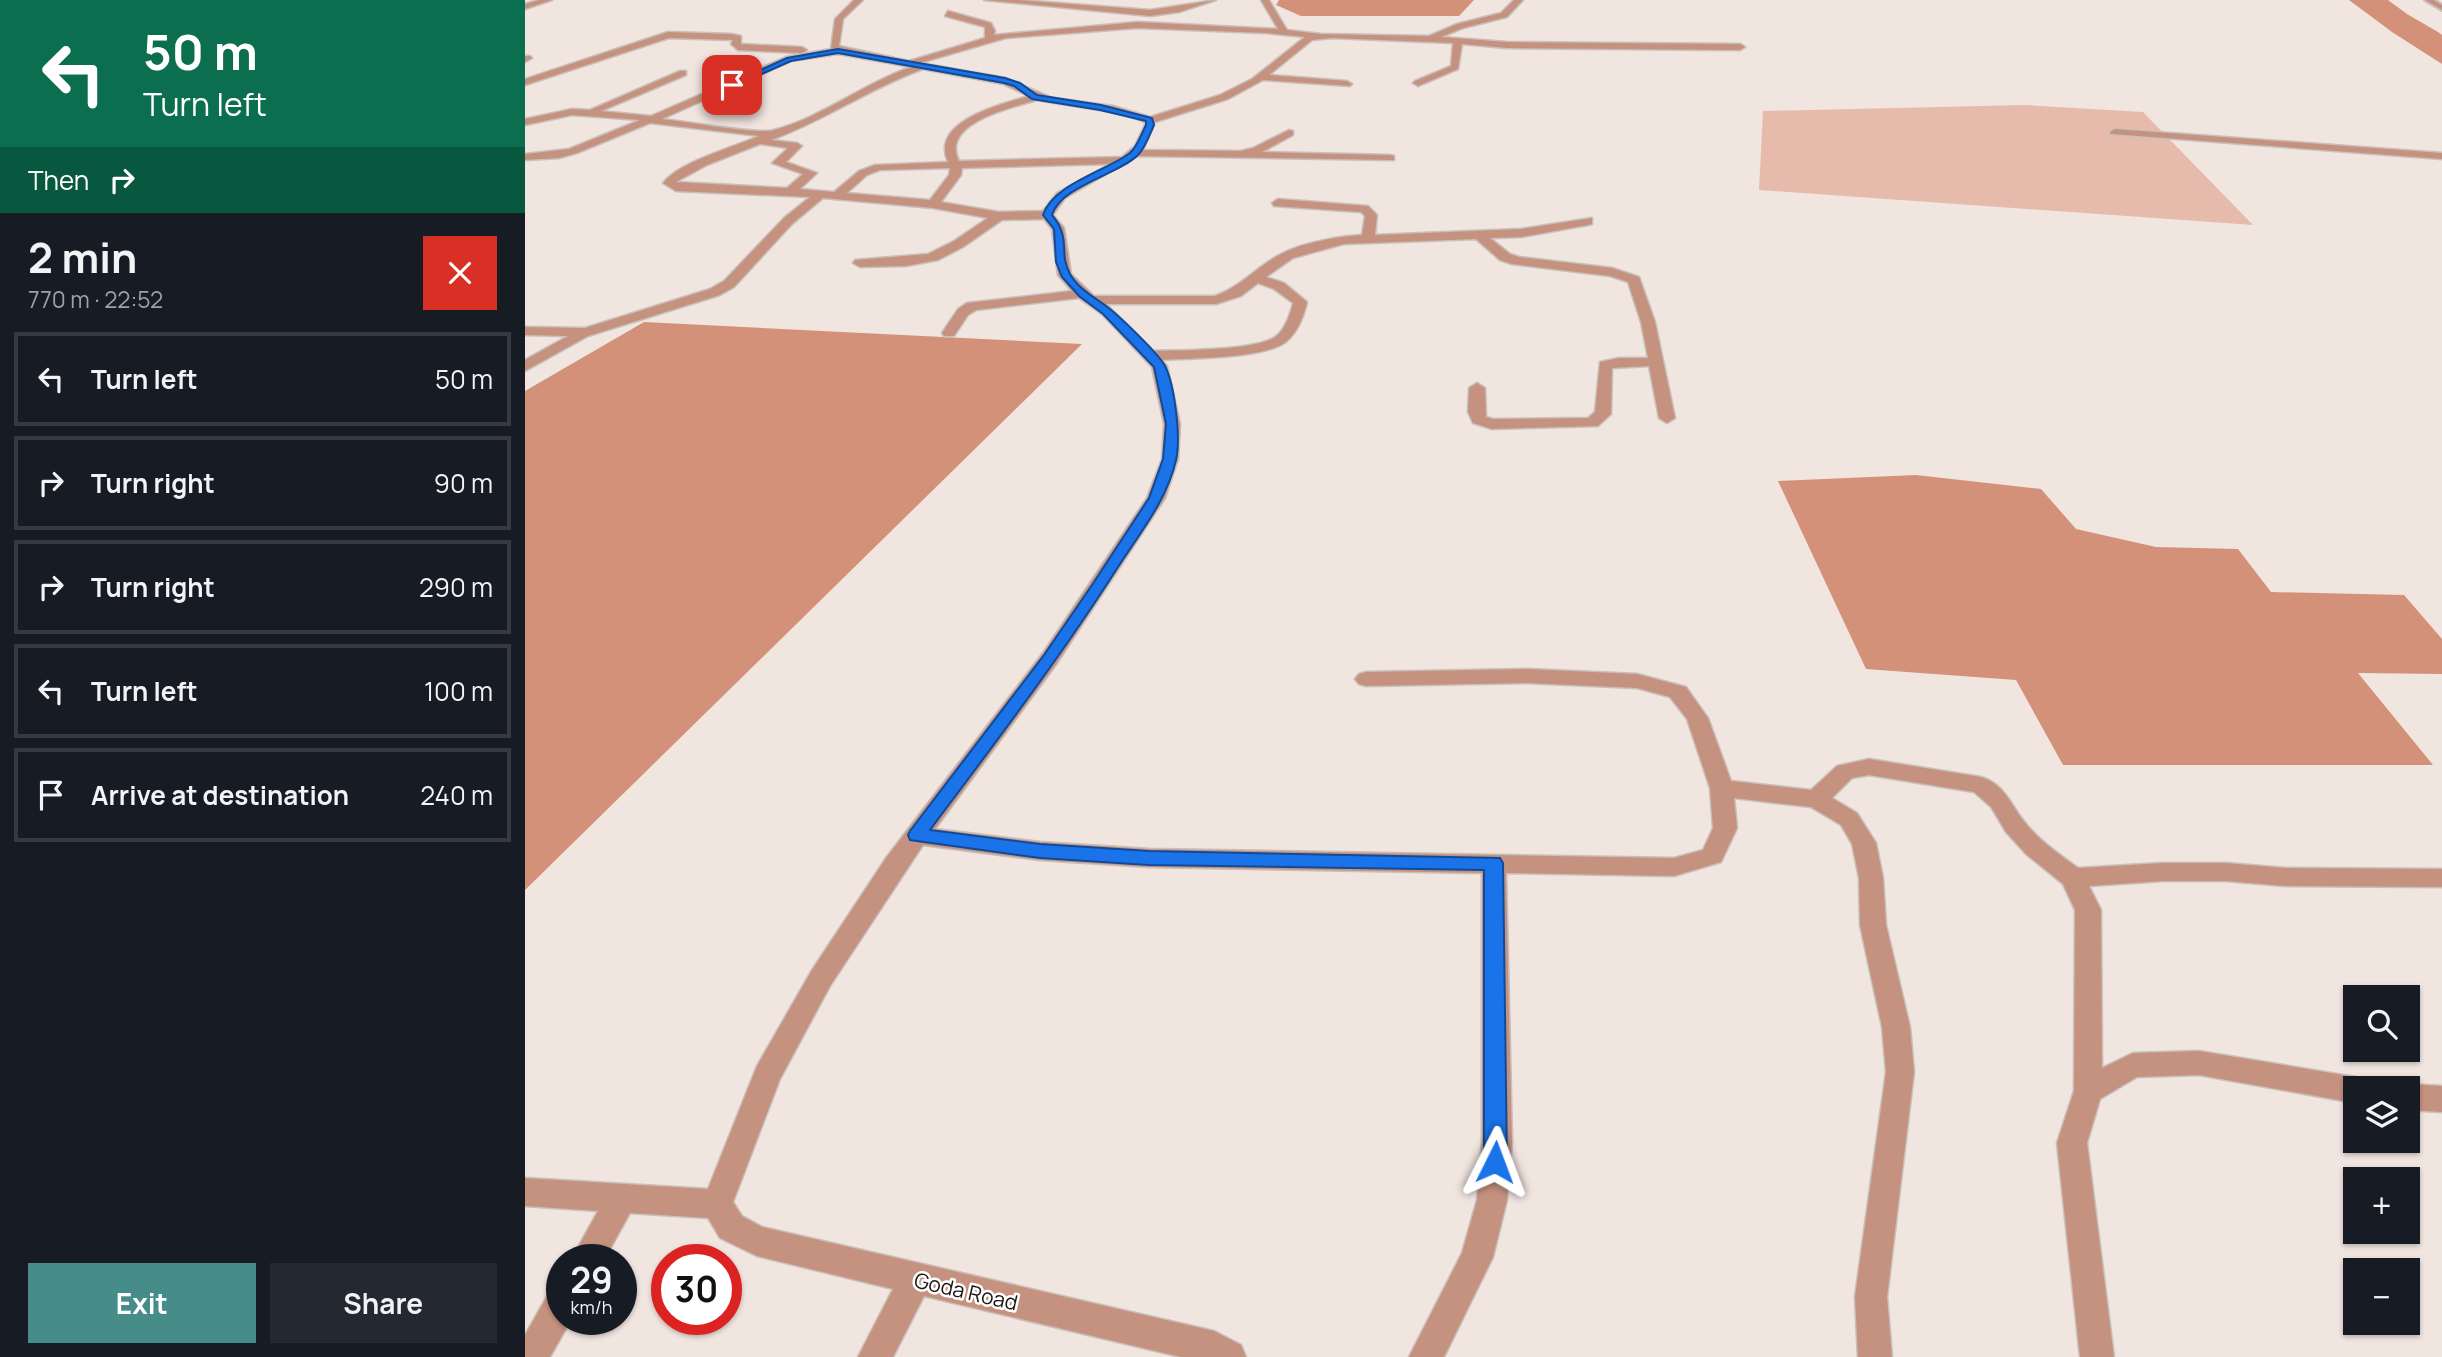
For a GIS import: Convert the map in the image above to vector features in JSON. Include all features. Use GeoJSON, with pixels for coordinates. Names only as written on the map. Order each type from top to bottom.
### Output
{"type":"FeatureCollection","features":[{"type":"Feature","properties":{"kind":"street"},"geometry":{"type":"LineString","coordinates":[[525,7],[548,0]]}},
{"type":"Feature","properties":{"kind":"street"},"geometry":{"type":"LineString","coordinates":[[836,49],[835,23],[840,15],[859,0]]}},
{"type":"Feature","properties":{"kind":"street"},"geometry":{"type":"LineString","coordinates":[[988,0],[1150,13],[1179,10],[1212,0]]}},
{"type":"Feature","properties":{"kind":"street"},"geometry":{"type":"LineString","coordinates":[[1265,0],[1281,23],[1283,31]]}},
{"type":"Feature","properties":{"kind":"street"},"geometry":{"type":"LineString","coordinates":[[1430,39],[1460,26],[1504,15],[1519,0]]}},
{"type":"Feature","properties":{"kind":"street"},"geometry":{"type":"LineString","coordinates":[[948,14],[988,26],[991,30],[989,38]]}},
{"type":"Feature","properties":{"kind":"street"},"geometry":{"type":"LineString","coordinates":[[1047,215],[999,216],[933,204],[790,192],[676,187],[669,183],[673,178],[703,163],[817,117],[915,65],[989,38],[1020,33],[1074,32],[1151,25],[1283,31],[1319,36],[1430,39],[1458,43],[1740,47]]}},
{"type":"Feature","properties":{"kind":"street"},"geometry":{"type":"LineString","coordinates":[[525,82],[668,36],[731,37],[738,38],[735,44],[738,47],[836,49],[1005,81],[1017,84],[1035,97],[1114,110],[1150,120],[1224,97],[1263,77],[1303,41],[1319,36]]}},
{"type":"Feature","properties":{"kind":"street"},"geometry":{"type":"LineString","coordinates":[[1418,83],[1455,67],[1458,43]]}},
{"type":"Feature","properties":{"kind":"street"},"geometry":{"type":"LineString","coordinates":[[525,156],[559,155],[712,94],[789,59],[836,49]]}},
{"type":"Feature","properties":{"kind":"street"},"geometry":{"type":"LineString","coordinates":[[590,112],[683,73]]}},
{"type":"Feature","properties":{"kind":"street"},"geometry":{"type":"LineString","coordinates":[[1263,77],[1347,84]]}},
{"type":"Feature","properties":{"kind":"street"},"geometry":{"type":"LineString","coordinates":[[933,204],[955,175],[949,145],[957,131],[969,120],[985,113],[1035,97]]}},
{"type":"Feature","properties":{"kind":"street"},"geometry":{"type":"LineString","coordinates":[[525,122],[556,113],[590,112],[774,135]]}},
{"type":"Feature","properties":{"kind":"street"},"geometry":{"type":"LineString","coordinates":[[1047,215],[1049,208],[1067,192],[1131,156],[1150,125],[1150,120]]}},
{"type":"Feature","properties":{"kind":"street"},"geometry":{"type":"LineString","coordinates":[[2115,132],[2442,156]]}},
{"type":"Feature","properties":{"kind":"street"},"geometry":{"type":"LineString","coordinates":[[1241,154],[1256,150],[1289,133]]}},
{"type":"Feature","properties":{"kind":"street"},"geometry":{"type":"LineString","coordinates":[[758,141],[797,146],[778,163],[811,173],[810,177],[790,192]]}},
{"type":"Feature","properties":{"kind":"street"},"geometry":{"type":"LineString","coordinates":[[837,196],[869,170],[905,165],[955,167],[996,162],[1241,154],[1390,158]]}},
{"type":"Feature","properties":{"kind":"street"},"geometry":{"type":"LineString","coordinates":[[525,366],[586,332],[715,292],[729,284],[788,221],[820,195]]}},
{"type":"Feature","properties":{"kind":"street"},"geometry":{"type":"LineString","coordinates":[[1278,203],[1364,209],[1371,215],[1367,238]]}},
{"type":"Feature","properties":{"kind":"street"},"geometry":{"type":"LineString","coordinates":[[525,1192],[717,1204],[767,1075],[821,978],[917,835],[1050,658],[1156,498],[1170,459],[1172,424],[1159,366],[1107,311],[1086,297],[1065,275],[1058,228],[1047,215]]}},
{"type":"Feature","properties":{"kind":"street"},"geometry":{"type":"LineString","coordinates":[[860,263],[913,261],[932,257],[946,252],[999,216]]}},
{"type":"Feature","properties":{"kind":"street"},"geometry":{"type":"LineString","coordinates":[[949,333],[963,312],[972,306],[1086,297],[1216,300],[1236,293],[1288,255],[1344,240],[1479,235],[1555,229],[1588,221]]}},
{"type":"Feature","properties":{"kind":"street"},"geometry":{"type":"LineString","coordinates":[[1479,235],[1505,257],[1517,261],[1612,272],[1634,280],[1648,322],[1667,418]]}},
{"type":"Feature","properties":{"kind":"street"},"geometry":{"type":"LineString","coordinates":[[1150,356],[1239,351],[1263,348],[1280,341],[1297,318],[1300,302],[1279,286],[1255,278]]}},
{"type":"Feature","properties":{"kind":"street"},"geometry":{"type":"LineString","coordinates":[[525,331],[586,332]]}},
{"type":"Feature","properties":{"kind":"street"},"geometry":{"type":"LineString","coordinates":[[1477,388],[1479,420],[1492,424],[1592,423],[1602,414],[1605,365],[1619,362],[1656,362]]}},
{"type":"Feature","properties":{"kind":"street"},"geometry":{"type":"LineString","coordinates":[[917,835],[1040,851],[1149,858],[1674,867],[1712,856],[1725,828],[1722,788],[1697,718],[1678,692],[1637,681],[1527,676],[1366,679]]}},
{"type":"Feature","properties":{"kind":"street"},"geometry":{"type":"LineString","coordinates":[[1816,799],[1845,772],[1868,767],[1981,785],[2000,801],[2014,827],[2073,878],[2088,910],[2088,1091],[2072,1143],[2097,1357]]}},
{"type":"Feature","properties":{"kind":"street"},"geometry":{"type":"LineString","coordinates":[[1722,788],[1816,799],[1849,819],[1864,843],[1871,878],[1873,925],[1896,1027],[1900,1072],[1871,1297],[1875,1357]]}},
{"type":"Feature","properties":{"kind":"street"},"geometry":{"type":"LineString","coordinates":[[1426,1357],[1477,1258],[1492,1200],[1497,1142],[1494,863]]}},
{"type":"Feature","properties":{"kind":"street"},"geometry":{"type":"LineString","coordinates":[[2073,878],[2163,872],[2226,872],[2285,877],[2442,878]]}},
{"type":"Feature","properties":{"kind":"street"},"geometry":{"type":"LineString","coordinates":[[2088,1091],[2133,1065],[2199,1063],[2343,1088]]}},
{"type":"Feature","properties":{"kind":"street"},"geometry":{"type":"LineString","coordinates":[[2420,1098],[2442,1099]]}},
{"type":"Feature","properties":{"kind":"street"},"geometry":{"type":"LineString","coordinates":[[596,1244],[622,1198]]}},
{"type":"Feature","properties":{"kind":"street","name":"Goda Road"},"geometry":{"type":"LineString","coordinates":[[717,1204],[731,1227],[757,1241],[1214,1348],[1229,1357]]}},
{"type":"Feature","properties":{"kind":"street"},"geometry":{"type":"LineString","coordinates":[[875,1357],[916,1279]]}},
{"type":"Feature","properties":{"kind":"street"},"geometry":{"type":"LineString","coordinates":[[531,1357],[546,1331]]}},
{"type":"Feature","properties":{"kind":"lane"},"geometry":{"type":"LineString","coordinates":[[2429,0],[2442,8]]}},
{"type":"Feature","properties":{"kind":"shaded area"},"geometry":{"type":"Polygon","coordinates":[[[1279,0],[1474,0],[1459,16],[1301,16],[1276,5],[1279,0]]]}},
{"type":"Feature","properties":{"kind":"shaded area"},"geometry":{"type":"Polygon","coordinates":[[[2349,0],[2388,0],[2438,32],[2442,35],[2442,64],[2392,32],[2349,0]]]}},
{"type":"Feature","properties":{"kind":"shaded area"},"geometry":{"type":"Polygon","coordinates":[[[2025,105],[2143,112],[2253,225],[1759,190],[1763,111],[2025,105]]]}},
{"type":"Feature","properties":{"kind":"shaded area"},"geometry":{"type":"Polygon","coordinates":[[[644,322],[1082,344],[525,890],[525,391],[644,322]]]}},
{"type":"Feature","properties":{"kind":"shaded area"},"geometry":{"type":"Polygon","coordinates":[[[1916,475],[2041,489],[2076,529],[2156,547],[2238,549],[2271,592],[2404,595],[2442,639],[2442,674],[2358,673],[2433,765],[2063,765],[2016,680],[1866,669],[1778,481],[1916,475]]]}},
{"type":"Feature","properties":{"kind":"route"},"geometry":{"type":"LineString","coordinates":[[732,85],[789,59],[838,51],[1005,81],[1017,84],[1028,94],[1053,102],[1101,107],[1150,120],[1135,153],[1067,192],[1049,208],[1047,215],[1058,228],[1061,238],[1061,262],[1065,275],[1082,294],[1107,311],[1159,366],[1167,391],[1172,424],[1170,459],[1156,498],[1100,585],[1050,658],[917,835],[1040,851],[1149,858],[1494,863],[1495,1162]]}}]}
